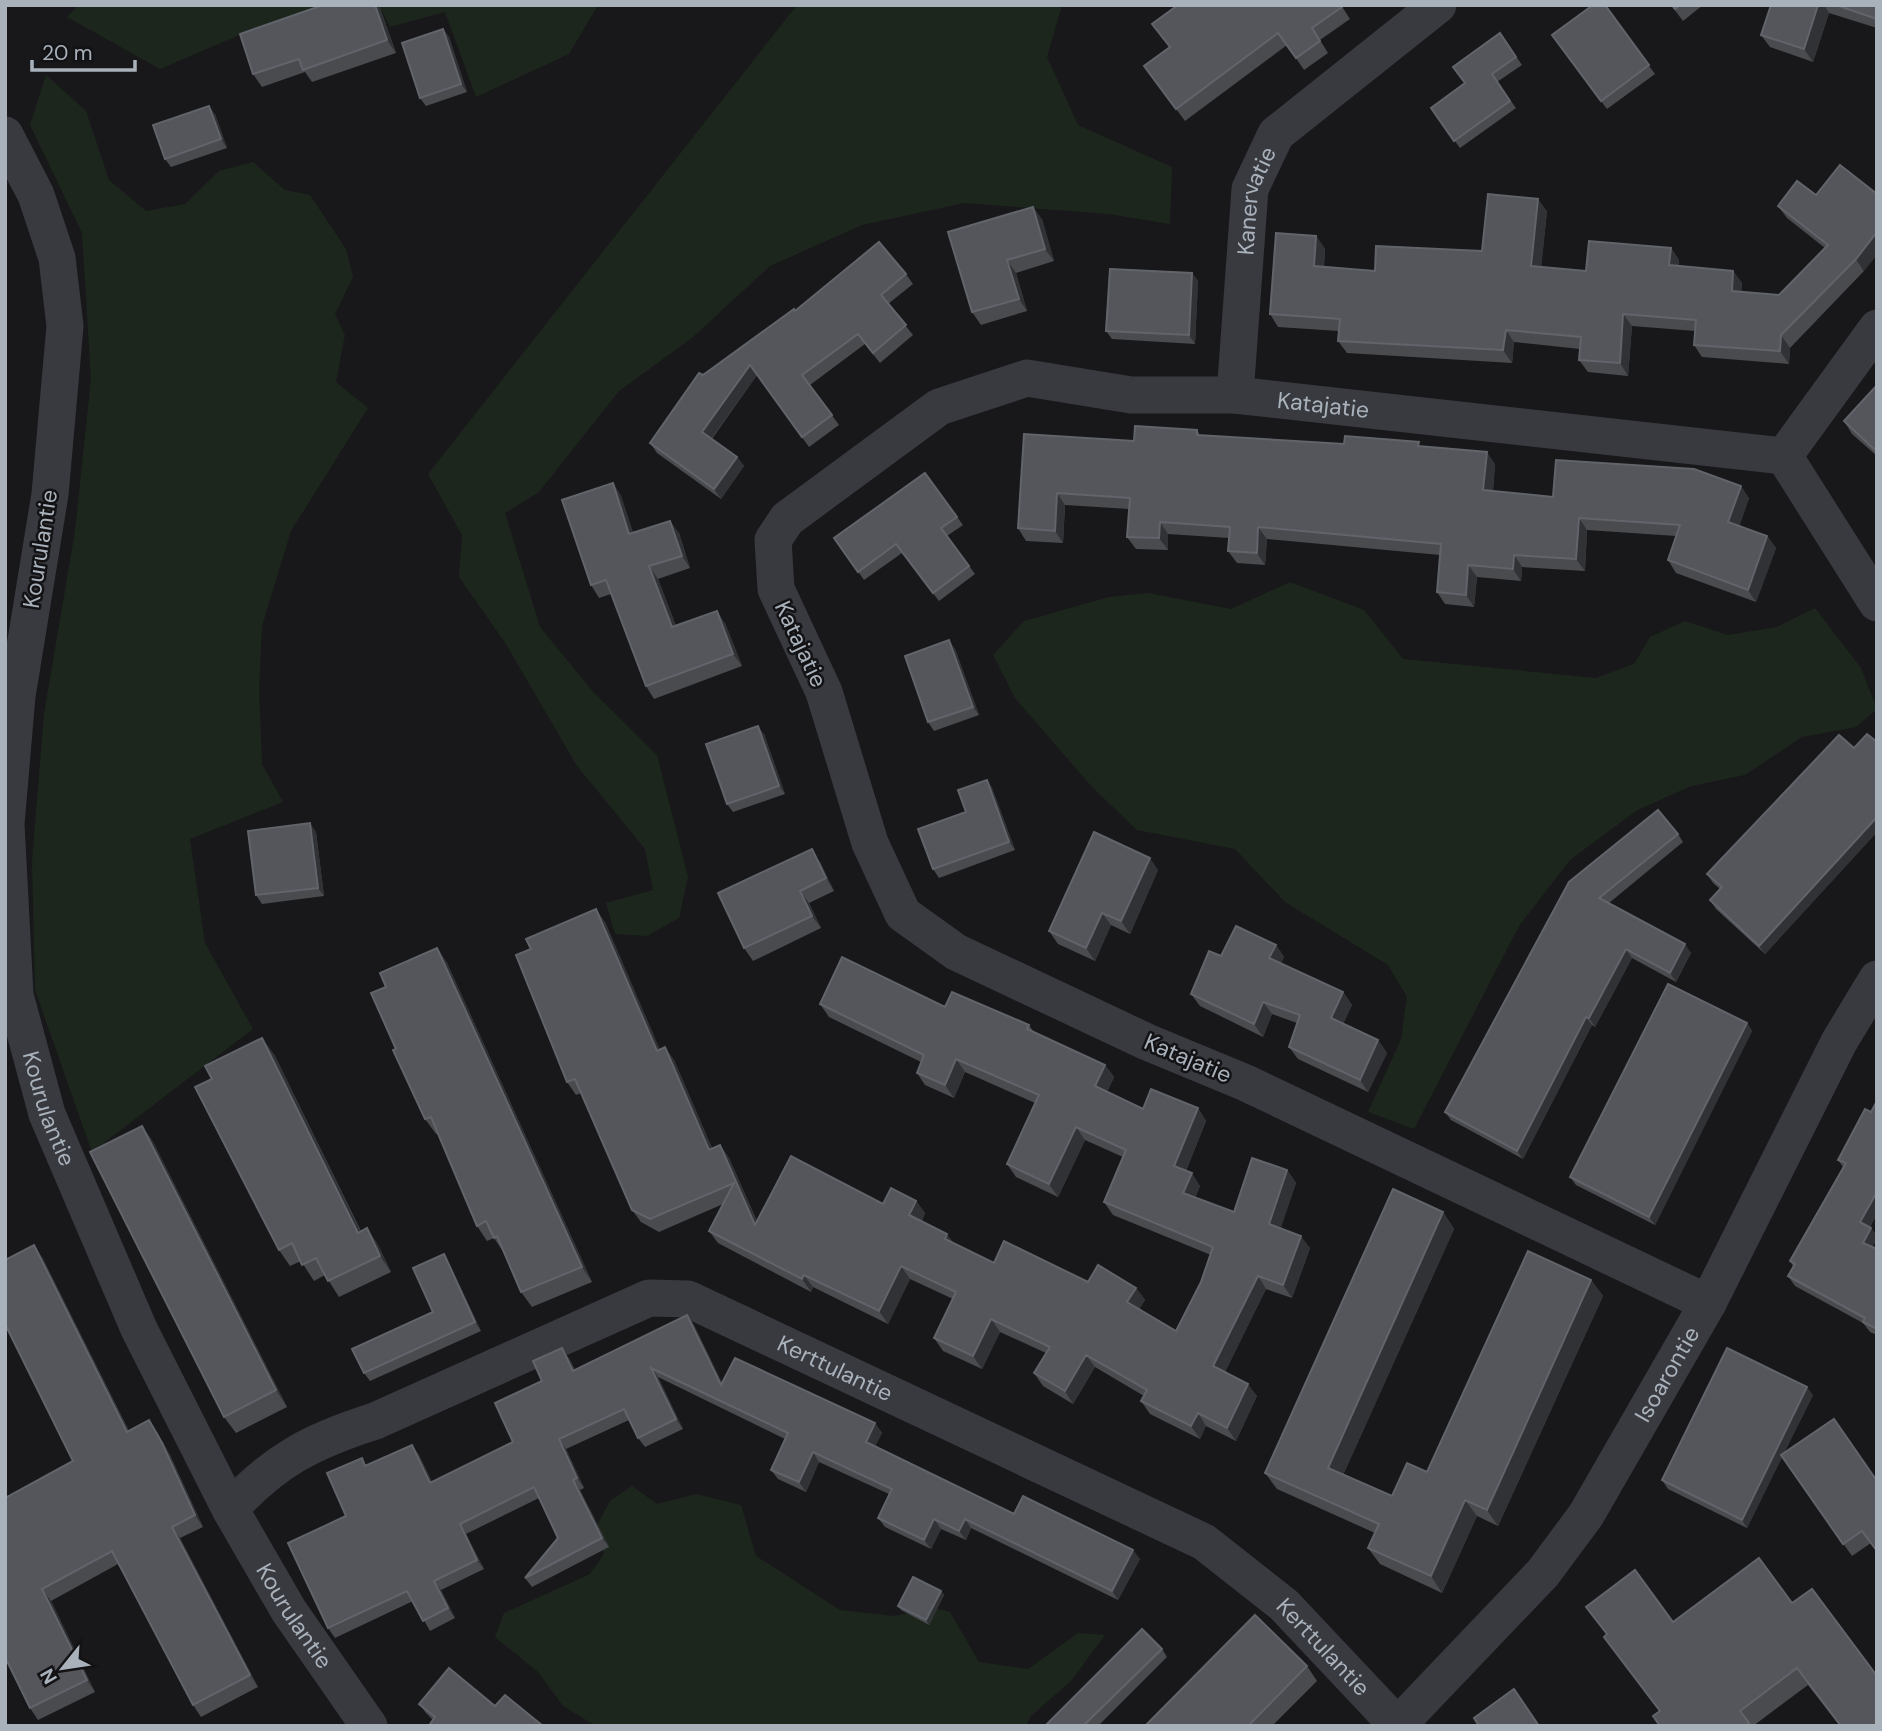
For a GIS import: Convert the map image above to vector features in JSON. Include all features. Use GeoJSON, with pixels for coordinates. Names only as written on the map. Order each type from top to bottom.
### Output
{"type":"FeatureCollection","features":[{"type":"Feature","properties":{"kind":"street","name":"Kanervatie"},"geometry":{"type":"LineString","coordinates":[[1235,395],[1250,189],[1276,134],[1438,5]]}},
{"type":"Feature","properties":{"kind":"street","name":"Kourulantie"},"geometry":{"type":"LineString","coordinates":[[5,135],[36,195],[57,258],[65,326],[50,494],[17,696],[6,824],[15,995],[36,1078],[62,1151],[139,1329],[230,1509],[289,1611],[369,1726]]}},
{"type":"Feature","properties":{"kind":"street"},"geometry":{"type":"LineString","coordinates":[[1877,328],[1784,456],[1877,603]]}},
{"type":"Feature","properties":{"kind":"street","name":"Katajatie"},"geometry":{"type":"LineString","coordinates":[[1708,1303],[1247,1083],[1147,1042],[956,951],[903,914],[870,843],[824,692],[776,589],[773,540],[787,519],[939,407],[1027,378],[1131,395],[1235,395],[1784,456]]}},
{"type":"Feature","properties":{"kind":"street","name":"Isoarontie"},"geometry":{"type":"LineString","coordinates":[[1397,1726],[1543,1573],[1586,1515],[1708,1303],[1839,1042],[1877,979]]}},
{"type":"Feature","properties":{"kind":"street","name":"Kerttulantie"},"geometry":{"type":"LineString","coordinates":[[230,1509],[259,1478],[292,1455],[332,1434],[375,1421],[649,1298],[688,1299],[1204,1542],[1284,1605],[1397,1726]]}},
{"type":"Feature","properties":{"kind":"shaded area"},"geometry":{"type":"Polygon","coordinates":[[[79,5],[333,5],[253,29],[160,69],[67,17],[79,5]]]}},
{"type":"Feature","properties":{"kind":"shaded area"},"geometry":{"type":"Polygon","coordinates":[[[379,5],[598,5],[569,54],[476,97],[445,12],[390,27],[379,5]]]}},
{"type":"Feature","properties":{"kind":"shaded area"},"geometry":{"type":"Polygon","coordinates":[[[797,5],[1062,5],[1047,57],[1078,125],[1172,167],[1170,224],[1109,214],[964,203],[862,225],[770,266],[693,337],[619,391],[539,492],[505,513],[540,627],[594,693],[657,755],[688,877],[679,918],[647,936],[615,934],[606,903],[653,890],[645,849],[577,766],[506,644],[459,577],[462,535],[428,474],[797,5]]]}},
{"type":"Feature","properties":{"kind":"shaded area"},"geometry":{"type":"Polygon","coordinates":[[[46,75],[86,111],[109,180],[146,211],[185,204],[219,171],[253,162],[285,190],[310,195],[346,249],[353,277],[335,314],[345,335],[336,382],[368,408],[291,531],[262,626],[259,688],[262,764],[283,802],[190,839],[205,943],[253,1029],[92,1152],[35,990],[32,862],[44,714],[75,531],[91,379],[82,233],[30,125],[46,75]]]}},
{"type":"Feature","properties":{"kind":"shaded area"},"geometry":{"type":"Polygon","coordinates":[[[1290,582],[1364,610],[1403,659],[1596,678],[1634,664],[1650,637],[1685,621],[1728,635],[1777,627],[1815,608],[1861,668],[1877,709],[1856,727],[1802,737],[1745,775],[1691,786],[1636,811],[1570,860],[1519,926],[1414,1129],[1368,1112],[1401,1039],[1407,997],[1388,965],[1285,902],[1235,849],[1137,830],[1092,787],[1015,698],[993,655],[1024,621],[1109,597],[1148,593],[1231,609],[1290,582]]]}},
{"type":"Feature","properties":{"kind":"shaded area"},"geometry":{"type":"Polygon","coordinates":[[[632,1486],[657,1504],[696,1494],[741,1505],[756,1556],[840,1610],[894,1616],[934,1608],[950,1612],[979,1662],[1028,1669],[1078,1633],[1105,1635],[1071,1681],[1031,1716],[1026,1726],[596,1726],[563,1706],[538,1672],[495,1637],[504,1613],[590,1574],[604,1554],[596,1527],[610,1501],[632,1486]]]}},
{"type":"Feature","properties":{"kind":"building"},"geometry":{"type":"Polygon","coordinates":[[[323,5],[375,5],[387,40],[303,70],[299,59],[253,74],[240,34],[323,5]]]}},
{"type":"Feature","properties":{"kind":"building"},"geometry":{"type":"Polygon","coordinates":[[[1178,5],[1342,7],[1312,28],[1320,41],[1296,58],[1278,33],[1176,109],[1144,66],[1170,47],[1152,24],[1178,5]]]}},
{"type":"Feature","properties":{"kind":"building"},"geometry":{"type":"Polygon","coordinates":[[[1593,5],[1605,5],[1649,65],[1601,101],[1552,35],[1593,5]]]}},
{"type":"Feature","properties":{"kind":"building"},"geometry":{"type":"Polygon","coordinates":[[[1771,5],[1818,5],[1804,49],[1761,35],[1771,5]]]}},
{"type":"Feature","properties":{"kind":"building"},"geometry":{"type":"Polygon","coordinates":[[[1836,5],[1877,5],[1877,19],[1836,5]]]}},
{"type":"Feature","properties":{"kind":"building"},"geometry":{"type":"Polygon","coordinates":[[[443,29],[461,84],[420,98],[402,43],[443,29]]]}},
{"type":"Feature","properties":{"kind":"building"},"geometry":{"type":"Polygon","coordinates":[[[1500,33],[1516,57],[1492,74],[1510,101],[1454,141],[1431,108],[1465,83],[1453,67],[1500,33]]]}},
{"type":"Feature","properties":{"kind":"building"},"geometry":{"type":"Polygon","coordinates":[[[209,106],[221,139],[165,159],[153,125],[209,106]]]}},
{"type":"Feature","properties":{"kind":"building"},"geometry":{"type":"Polygon","coordinates":[[[1840,165],[1877,194],[1877,232],[1856,259],[1781,335],[1780,351],[1694,345],[1696,320],[1623,314],[1620,363],[1579,360],[1581,337],[1506,330],[1503,350],[1338,341],[1340,319],[1270,314],[1276,233],[1316,236],[1314,266],[1375,271],[1376,246],[1482,251],[1488,194],[1538,199],[1531,266],[1586,271],[1589,241],[1671,248],[1669,265],[1733,271],[1732,291],[1779,295],[1828,245],[1778,206],[1797,181],[1816,195],[1840,165]]]}},
{"type":"Feature","properties":{"kind":"building"},"geometry":{"type":"Polygon","coordinates":[[[1033,207],[1045,249],[1007,260],[1019,299],[972,312],[948,232],[1033,207]]]}},
{"type":"Feature","properties":{"kind":"building"},"geometry":{"type":"Polygon","coordinates":[[[879,242],[906,274],[881,295],[906,325],[873,353],[858,334],[802,375],[832,415],[802,437],[750,365],[702,432],[737,457],[714,489],[650,443],[699,373],[703,375],[794,309],[795,311],[879,242]]]}},
{"type":"Feature","properties":{"kind":"building"},"geometry":{"type":"Polygon","coordinates":[[[1110,269],[1192,273],[1189,335],[1106,331],[1110,269]]]}},
{"type":"Feature","properties":{"kind":"building"},"geometry":{"type":"Polygon","coordinates":[[[1877,385],[1877,452],[1844,421],[1877,385]]]}},
{"type":"Feature","properties":{"kind":"building"},"geometry":{"type":"Polygon","coordinates":[[[1135,426],[1197,430],[1197,435],[1344,444],[1345,436],[1419,442],[1418,446],[1487,452],[1483,490],[1553,497],[1556,460],[1694,469],[1741,486],[1728,522],[1767,536],[1748,590],[1668,560],[1680,525],[1579,518],[1576,559],[1514,555],[1513,569],[1468,565],[1466,595],[1437,592],[1441,544],[1258,527],[1257,553],[1228,551],[1230,527],[1160,522],[1159,538],[1127,537],[1130,498],[1057,493],[1055,531],[1018,528],[1024,434],[1134,441],[1135,426]]]}},
{"type":"Feature","properties":{"kind":"building"},"geometry":{"type":"Polygon","coordinates":[[[925,473],[957,517],[941,528],[969,566],[933,593],[896,544],[858,572],[834,538],[925,473]]]}},
{"type":"Feature","properties":{"kind":"building"},"geometry":{"type":"Polygon","coordinates":[[[613,483],[629,534],[670,521],[682,556],[649,566],[672,627],[717,611],[733,654],[646,686],[606,580],[591,585],[562,500],[613,483]]]}},
{"type":"Feature","properties":{"kind":"building"},"geometry":{"type":"Polygon","coordinates":[[[949,640],[973,707],[928,722],[905,656],[949,640]]]}},
{"type":"Feature","properties":{"kind":"building"},"geometry":{"type":"Polygon","coordinates":[[[758,726],[779,786],[727,804],[706,744],[758,726]]]}},
{"type":"Feature","properties":{"kind":"building"},"geometry":{"type":"Polygon","coordinates":[[[1867,734],[1877,742],[1877,817],[1759,946],[1710,900],[1722,887],[1707,874],[1839,735],[1854,748],[1867,734]]]}},
{"type":"Feature","properties":{"kind":"building"},"geometry":{"type":"Polygon","coordinates":[[[987,780],[1009,842],[933,869],[918,829],[966,812],[958,790],[987,780]]]}},
{"type":"Feature","properties":{"kind":"building"},"geometry":{"type":"Polygon","coordinates":[[[1658,810],[1678,834],[1599,898],[1685,944],[1670,973],[1626,949],[1589,1018],[1586,1017],[1517,1151],[1445,1112],[1569,882],[1658,810]]]}},
{"type":"Feature","properties":{"kind":"building"},"geometry":{"type":"Polygon","coordinates":[[[310,823],[318,888],[256,895],[248,831],[310,823]]]}},
{"type":"Feature","properties":{"kind":"building"},"geometry":{"type":"Polygon","coordinates":[[[1094,832],[1150,858],[1121,921],[1102,913],[1086,948],[1049,931],[1094,832]]]}},
{"type":"Feature","properties":{"kind":"building"},"geometry":{"type":"Polygon","coordinates":[[[812,849],[826,878],[800,891],[812,916],[744,948],[718,893],[812,849]]]}},
{"type":"Feature","properties":{"kind":"building"},"geometry":{"type":"Polygon","coordinates":[[[596,909],[657,1051],[665,1047],[709,1150],[720,1145],[755,1225],[791,1156],[883,1204],[891,1188],[916,1201],[909,1215],[947,1234],[945,1239],[994,1263],[1004,1241],[1088,1282],[1098,1265],[1136,1288],[1127,1302],[1176,1331],[1201,1282],[1213,1247],[1104,1202],[1126,1150],[1076,1127],[1049,1184],[1007,1164],[1039,1095],[956,1059],[945,1085],[917,1073],[924,1055],[820,1004],[842,957],[945,1007],[952,992],[1029,1025],[1027,1029],[1105,1065],[1095,1086],[1143,1109],[1151,1089],[1198,1108],[1174,1166],[1192,1173],[1183,1193],[1234,1212],[1252,1158],[1287,1170],[1269,1224],[1301,1236],[1283,1285],[1258,1276],[1213,1366],[1248,1384],[1227,1428],[1198,1413],[1191,1426],[1141,1401],[1147,1390],[1086,1355],[1065,1391],[1034,1373],[1050,1347],[991,1319],[973,1356],[934,1338],[956,1292],[901,1266],[879,1311],[804,1275],[802,1279],[709,1231],[734,1183],[650,1219],[632,1210],[575,1079],[567,1082],[516,955],[531,949],[526,939],[596,909]]]}},
{"type":"Feature","properties":{"kind":"building"},"geometry":{"type":"Polygon","coordinates":[[[1236,926],[1276,945],[1269,958],[1343,992],[1331,1018],[1378,1040],[1360,1080],[1289,1047],[1300,1015],[1263,1002],[1254,1024],[1191,994],[1209,951],[1221,956],[1236,926]]]}},
{"type":"Feature","properties":{"kind":"building"},"geometry":{"type":"Polygon","coordinates":[[[437,948],[582,1267],[521,1292],[497,1236],[494,1238],[486,1221],[477,1226],[431,1117],[425,1119],[393,1050],[396,1049],[371,993],[386,987],[380,973],[437,948]]]}},
{"type":"Feature","properties":{"kind":"building"},"geometry":{"type":"Polygon","coordinates":[[[1668,984],[1747,1023],[1649,1217],[1570,1177],[1668,984]]]}},
{"type":"Feature","properties":{"kind":"building"},"geometry":{"type":"Polygon","coordinates":[[[262,1038],[358,1233],[367,1228],[380,1256],[328,1281],[316,1258],[302,1265],[292,1243],[279,1250],[195,1087],[212,1079],[205,1066],[262,1038]]]}},
{"type":"Feature","properties":{"kind":"building"},"geometry":{"type":"Polygon","coordinates":[[[1877,1101],[1877,1192],[1860,1222],[1871,1228],[1863,1243],[1877,1249],[1877,1329],[1863,1322],[1865,1318],[1788,1276],[1795,1264],[1790,1261],[1846,1163],[1838,1160],[1865,1109],[1871,1112],[1877,1101]]]}},
{"type":"Feature","properties":{"kind":"building"},"geometry":{"type":"Polygon","coordinates":[[[142,1126],[276,1390],[224,1417],[90,1152],[142,1126]]]}},
{"type":"Feature","properties":{"kind":"building"},"geometry":{"type":"Polygon","coordinates":[[[1393,1189],[1443,1212],[1328,1468],[1392,1496],[1407,1463],[1427,1472],[1528,1251],[1591,1280],[1487,1510],[1465,1500],[1431,1576],[1368,1548],[1379,1524],[1265,1473],[1393,1189]]]}},
{"type":"Feature","properties":{"kind":"building"},"geometry":{"type":"Polygon","coordinates":[[[34,1245],[127,1432],[149,1420],[195,1515],[172,1527],[250,1675],[193,1705],[112,1551],[42,1589],[87,1680],[30,1708],[5,1657],[5,1498],[73,1461],[5,1324],[5,1260],[34,1245]]]}},
{"type":"Feature","properties":{"kind":"building"},"geometry":{"type":"Polygon","coordinates":[[[444,1254],[475,1322],[364,1373],[352,1349],[433,1312],[413,1268],[444,1254]]]}},
{"type":"Feature","properties":{"kind":"building"},"geometry":{"type":"Polygon","coordinates":[[[687,1315],[721,1385],[735,1358],[875,1423],[866,1442],[1014,1514],[1023,1496],[1133,1550],[1112,1591],[965,1519],[959,1531],[934,1519],[924,1540],[878,1518],[892,1489],[813,1452],[799,1482],[771,1470],[788,1433],[651,1368],[676,1419],[638,1438],[624,1409],[559,1439],[577,1478],[573,1480],[602,1538],[525,1578],[558,1538],[534,1487],[460,1524],[477,1560],[434,1581],[448,1608],[423,1621],[407,1591],[328,1628],[288,1543],[346,1516],[327,1473],[362,1458],[365,1466],[412,1445],[430,1483],[513,1442],[495,1403],[542,1381],[533,1361],[562,1348],[573,1371],[687,1315]]]}},
{"type":"Feature","properties":{"kind":"building"},"geometry":{"type":"Polygon","coordinates":[[[1727,1348],[1807,1387],[1742,1520],[1662,1480],[1727,1348]]]}},
{"type":"Feature","properties":{"kind":"building"},"geometry":{"type":"Polygon","coordinates":[[[1834,1419],[1877,1481],[1877,1551],[1862,1531],[1843,1544],[1781,1455],[1834,1419]]]}},
{"type":"Feature","properties":{"kind":"building"},"geometry":{"type":"Polygon","coordinates":[[[1759,1558],[1792,1603],[1812,1589],[1877,1676],[1877,1726],[1841,1726],[1797,1668],[1740,1711],[1749,1723],[1746,1726],[1660,1726],[1653,1716],[1660,1711],[1604,1637],[1607,1634],[1586,1607],[1635,1570],[1673,1622],[1759,1558]]]}},
{"type":"Feature","properties":{"kind":"building"},"geometry":{"type":"Polygon","coordinates":[[[913,1577],[941,1591],[926,1620],[898,1606],[913,1577]]]}},
{"type":"Feature","properties":{"kind":"building"},"geometry":{"type":"Polygon","coordinates":[[[1255,1615],[1307,1666],[1248,1726],[1145,1726],[1255,1615]]]}},
{"type":"Feature","properties":{"kind":"building"},"geometry":{"type":"Polygon","coordinates":[[[1142,1629],[1162,1649],[1083,1726],[1049,1726],[1047,1724],[1142,1629]]]}},
{"type":"Feature","properties":{"kind":"building"},"geometry":{"type":"Polygon","coordinates":[[[449,1668],[495,1706],[505,1695],[543,1726],[431,1726],[435,1717],[419,1704],[449,1668]]]}},
{"type":"Feature","properties":{"kind":"building"},"geometry":{"type":"Polygon","coordinates":[[[1514,1689],[1539,1726],[1479,1726],[1474,1718],[1514,1689]]]}}]}
